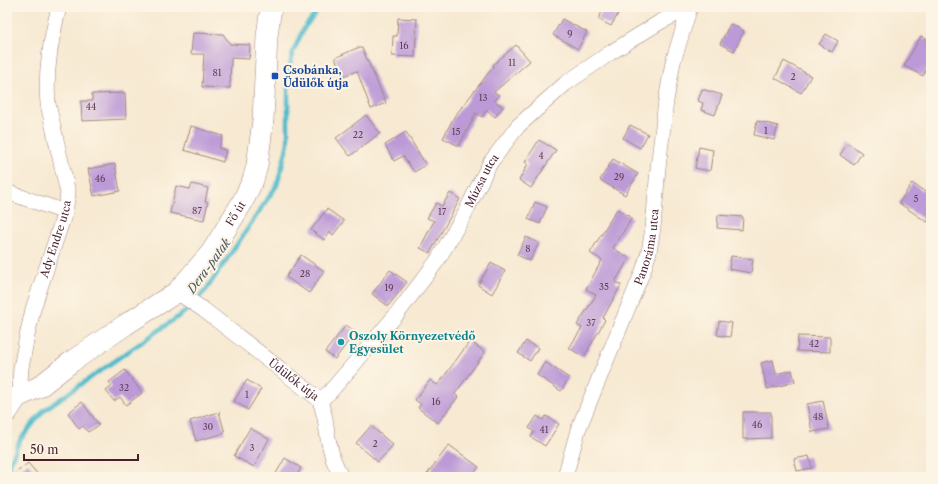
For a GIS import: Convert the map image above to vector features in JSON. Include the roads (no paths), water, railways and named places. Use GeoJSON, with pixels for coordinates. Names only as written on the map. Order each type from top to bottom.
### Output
{"type":"FeatureCollection","features":[{"type":"Feature","properties":{"kind":"main road","name":"Fő út"},"geometry":{"type":"LineString","coordinates":[[12,405],[89,350],[182,295],[211,253],[242,203],[253,180],[260,151],[267,36],[271,7]]}},
{"type":"Feature","properties":{"kind":"street","name":"Ady Endre utca"},"geometry":{"type":"LineString","coordinates":[[12,405],[22,391],[20,382],[21,368],[33,309],[65,212],[68,193],[48,104],[47,90],[48,61],[59,7]]}},
{"type":"Feature","properties":{"kind":"street","name":"Múzsa utca"},"geometry":{"type":"LineString","coordinates":[[320,400],[329,392],[397,314],[437,262],[464,215],[490,163],[518,126],[565,84],[578,75],[660,22],[690,8]]}},
{"type":"Feature","properties":{"kind":"street","name":"Panoráma utca"},"geometry":{"type":"LineString","coordinates":[[565,477],[578,430],[643,271],[649,252],[653,228],[666,101],[673,62],[690,8]]}},
{"type":"Feature","properties":{"kind":"street"},"geometry":{"type":"LineString","coordinates":[[7,192],[65,212]]}},
{"type":"Feature","properties":{"kind":"street","name":"Üdülők útja"},"geometry":{"type":"LineString","coordinates":[[182,295],[204,310],[320,400],[325,418],[332,459],[341,477]]}},
{"type":"Feature","properties":{"kind":"waterway","name":"Dera-patak"},"geometry":{"type":"LineString","coordinates":[[7,470],[20,440],[44,410],[185,312],[206,290],[277,185],[288,143],[288,76],[293,52],[304,28],[321,7]]}},
{"type":"Feature","properties":{"kind":"place","name":"Csobánka, Üdülők útja"},"geometry":{"type":"Point","coordinates":[275,76]}},
{"type":"Feature","properties":{"kind":"place","name":"Oszoly Környezetvédő Egyesület"},"geometry":{"type":"Point","coordinates":[341,342]}}]}
